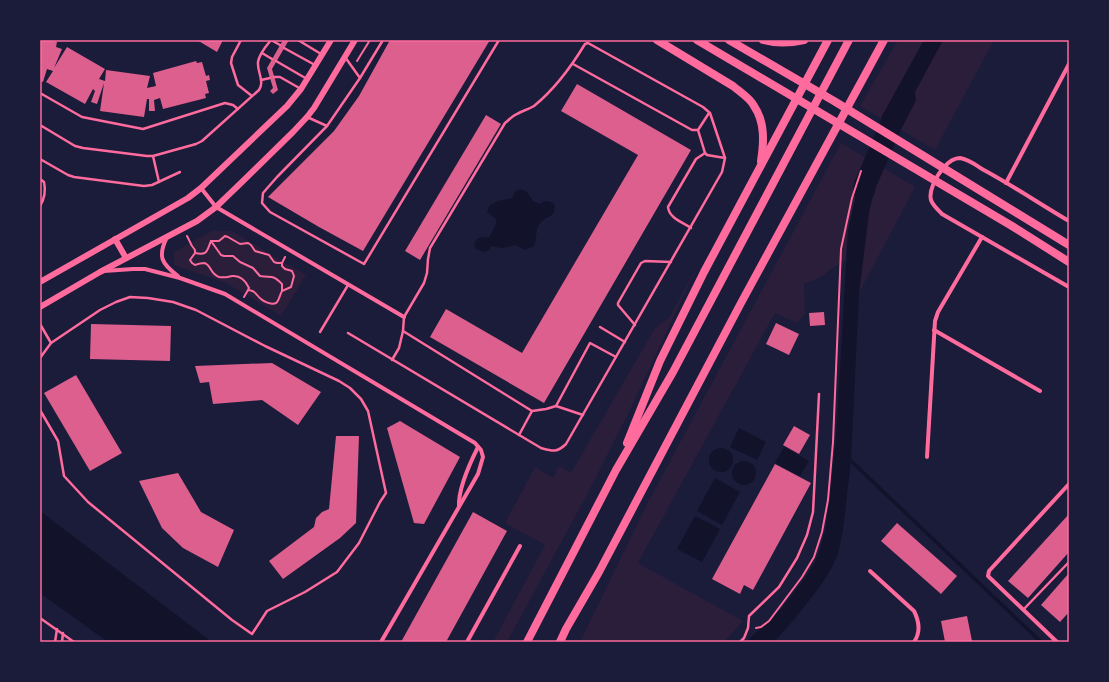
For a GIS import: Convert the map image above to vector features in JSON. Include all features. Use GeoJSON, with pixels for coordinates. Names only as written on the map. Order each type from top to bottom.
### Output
{"type":"FeatureCollection","features":[{"type":"Feature","properties":{"kind":"main road"},"geometry":{"type":"LineString","coordinates":[[657,40],[733,86],[744,94],[754,105],[761,122],[763,136],[760,168]]}},
{"type":"Feature","properties":{"kind":"main road"},"geometry":{"type":"LineString","coordinates":[[697,40],[1012,226],[1069,262]]}},
{"type":"Feature","properties":{"kind":"main road"},"geometry":{"type":"LineString","coordinates":[[729,40],[834,101],[1069,245]]}},
{"type":"Feature","properties":{"kind":"main road"},"geometry":{"type":"LineString","coordinates":[[763,40],[789,43],[804,40]]}},
{"type":"Feature","properties":{"kind":"main road"},"geometry":{"type":"LineString","coordinates":[[616,470],[660,361],[704,272],[828,40]]}},
{"type":"Feature","properties":{"kind":"main road"},"geometry":{"type":"LineString","coordinates":[[527,642],[616,470],[673,372],[849,40]]}},
{"type":"Feature","properties":{"kind":"main road"},"geometry":{"type":"LineString","coordinates":[[560,642],[599,572],[740,303],[884,40]]}},
{"type":"Feature","properties":{"kind":"street"},"geometry":{"type":"LineString","coordinates":[[40,282],[188,198],[201,188],[277,117],[301,89],[331,40]]}},
{"type":"Feature","properties":{"kind":"street"},"geometry":{"type":"LineString","coordinates":[[40,307],[100,272],[197,221],[216,207],[307,117],[355,40]]}},
{"type":"Feature","properties":{"kind":"street"},"geometry":{"type":"LineString","coordinates":[[1006,183],[1069,64]]}},
{"type":"Feature","properties":{"kind":"street"},"geometry":{"type":"LineString","coordinates":[[1069,221],[968,161],[960,158],[949,162],[939,173],[930,193],[930,201],[942,214],[1069,288]]}},
{"type":"Feature","properties":{"kind":"street"},"geometry":{"type":"LineString","coordinates":[[201,188],[216,207],[404,317]]}},
{"type":"Feature","properties":{"kind":"street"},"geometry":{"type":"LineString","coordinates":[[168,237],[163,246],[161,255],[168,269],[180,278]]}},
{"type":"Feature","properties":{"kind":"street"},"geometry":{"type":"LineString","coordinates":[[927,457],[935,321],[938,312],[982,237]]}},
{"type":"Feature","properties":{"kind":"street"},"geometry":{"type":"LineString","coordinates":[[115,239],[126,258]]}},
{"type":"Feature","properties":{"kind":"street"},"geometry":{"type":"LineString","coordinates":[[100,272],[132,268],[145,269],[180,278],[225,294],[474,443],[481,450],[483,457],[478,474],[381,642]]}},
{"type":"Feature","properties":{"kind":"street"},"geometry":{"type":"LineString","coordinates":[[934,330],[1040,391]]}},
{"type":"Feature","properties":{"kind":"street"},"geometry":{"type":"LineString","coordinates":[[459,506],[458,498],[467,469],[478,447]]}},
{"type":"Feature","properties":{"kind":"street"},"geometry":{"type":"LineString","coordinates":[[1057,642],[988,576],[988,574],[1069,484]]}},
{"type":"Feature","properties":{"kind":"street"},"geometry":{"type":"LineString","coordinates":[[467,642],[520,546]]}},
{"type":"Feature","properties":{"kind":"street"},"geometry":{"type":"LineString","coordinates":[[870,571],[914,611],[918,618],[919,630],[917,638],[914,642]]}},
{"type":"Feature","properties":{"kind":"lane"},"geometry":{"type":"LineString","coordinates":[[241,40],[232,57],[231,63],[238,85],[252,96]]}},
{"type":"Feature","properties":{"kind":"lane"},"geometry":{"type":"LineString","coordinates":[[40,125],[75,146],[147,156],[153,156],[196,144],[202,141],[261,87],[258,61],[271,40],[280,45]]}},
{"type":"Feature","properties":{"kind":"lane"},"geometry":{"type":"LineString","coordinates":[[298,40],[322,54]]}},
{"type":"Feature","properties":{"kind":"lane"},"geometry":{"type":"LineString","coordinates":[[383,40],[360,78],[327,126],[263,193],[262,203],[270,212],[364,264],[499,40]]}},
{"type":"Feature","properties":{"kind":"lane"},"geometry":{"type":"LineString","coordinates":[[348,333],[392,360],[541,448],[555,451],[560,450],[566,444],[583,415],[722,172],[725,158],[710,113],[703,107],[587,43],[573,64],[557,83],[533,107],[516,114],[505,124],[430,248],[427,273],[424,283],[404,317],[403,332],[399,348],[392,360]]}},
{"type":"Feature","properties":{"kind":"lane"},"geometry":{"type":"LineString","coordinates":[[284,48],[316,66]]}},
{"type":"Feature","properties":{"kind":"lane"},"geometry":{"type":"LineString","coordinates":[[262,53],[272,59]]}},
{"type":"Feature","properties":{"kind":"lane"},"geometry":{"type":"LineString","coordinates":[[345,57],[360,78]]}},
{"type":"Feature","properties":{"kind":"lane"},"geometry":{"type":"LineString","coordinates":[[276,61],[308,79]]}},
{"type":"Feature","properties":{"kind":"lane"},"geometry":{"type":"LineString","coordinates":[[573,64],[692,130],[698,130]]}},
{"type":"Feature","properties":{"kind":"lane"},"geometry":{"type":"LineString","coordinates":[[274,76],[280,76],[301,89]]}},
{"type":"Feature","properties":{"kind":"lane"},"geometry":{"type":"LineString","coordinates":[[261,80],[270,78]]}},
{"type":"Feature","properties":{"kind":"lane"},"geometry":{"type":"LineString","coordinates":[[40,93],[82,117],[143,129],[225,103],[234,105],[238,109]]}},
{"type":"Feature","properties":{"kind":"lane"},"geometry":{"type":"LineString","coordinates":[[698,130],[710,113]]}},
{"type":"Feature","properties":{"kind":"lane"},"geometry":{"type":"LineString","coordinates":[[307,117],[327,126]]}},
{"type":"Feature","properties":{"kind":"lane"},"geometry":{"type":"LineString","coordinates":[[698,130],[705,153]]}},
{"type":"Feature","properties":{"kind":"lane"},"geometry":{"type":"LineString","coordinates":[[705,153],[725,158]]}},
{"type":"Feature","properties":{"kind":"lane"},"geometry":{"type":"LineString","coordinates":[[691,228],[671,216],[668,207],[696,159],[705,153]]}},
{"type":"Feature","properties":{"kind":"lane"},"geometry":{"type":"LineString","coordinates":[[153,156],[159,182]]}},
{"type":"Feature","properties":{"kind":"lane"},"geometry":{"type":"LineString","coordinates":[[40,159],[74,177],[144,186],[152,185],[180,172]]}},
{"type":"Feature","properties":{"kind":"lane"},"geometry":{"type":"LineString","coordinates":[[40,179],[44,182],[46,191],[40,206]]}},
{"type":"Feature","properties":{"kind":"lane"},"geometry":{"type":"LineString","coordinates":[[635,325],[618,305],[618,303],[641,262],[671,262]]}},
{"type":"Feature","properties":{"kind":"lane"},"geometry":{"type":"LineString","coordinates":[[320,332],[348,284]]}},
{"type":"Feature","properties":{"kind":"lane"},"geometry":{"type":"LineString","coordinates":[[40,358],[51,343],[100,310],[130,297],[173,302],[196,310],[265,346],[339,381],[350,388],[361,399],[368,411],[386,492],[359,543],[337,572],[305,592],[267,611],[252,634],[232,620],[94,506],[73,486],[64,476],[58,441],[40,410]]}},
{"type":"Feature","properties":{"kind":"lane"},"geometry":{"type":"LineString","coordinates":[[40,324],[51,343]]}},
{"type":"Feature","properties":{"kind":"lane"},"geometry":{"type":"LineString","coordinates":[[600,327],[625,342]]}},
{"type":"Feature","properties":{"kind":"lane"},"geometry":{"type":"LineString","coordinates":[[403,332],[532,411],[546,410],[556,406],[590,343],[616,357]]}},
{"type":"Feature","properties":{"kind":"lane"},"geometry":{"type":"LineString","coordinates":[[740,642],[744,638],[748,628],[749,616],[779,587],[798,558],[807,535],[813,512],[819,394]]}},
{"type":"Feature","properties":{"kind":"lane"},"geometry":{"type":"LineString","coordinates":[[556,406],[583,415]]}},
{"type":"Feature","properties":{"kind":"lane"},"geometry":{"type":"LineString","coordinates":[[518,435],[532,411]]}},
{"type":"Feature","properties":{"kind":"lane"},"geometry":{"type":"LineString","coordinates":[[1023,610],[1069,562]]}},
{"type":"Feature","properties":{"kind":"lane"},"geometry":{"type":"LineString","coordinates":[[40,618],[74,642]]}},
{"type":"Feature","properties":{"kind":"lane"},"geometry":{"type":"LineString","coordinates":[[55,642],[56,629]]}},
{"type":"Feature","properties":{"kind":"lane"},"geometry":{"type":"LineString","coordinates":[[62,642],[63,633]]}},
{"type":"Feature","properties":{"kind":"path"},"geometry":{"type":"LineString","coordinates":[[353,68],[370,40]]}},
{"type":"Feature","properties":{"kind":"path"},"geometry":{"type":"LineString","coordinates":[[184,228],[195,250],[195,253]]}},
{"type":"Feature","properties":{"kind":"path"},"geometry":{"type":"LineString","coordinates":[[210,241],[219,241],[225,236],[228,236],[237,243],[248,243],[255,251],[269,255],[274,262],[282,263]]}},
{"type":"Feature","properties":{"kind":"path"},"geometry":{"type":"LineString","coordinates":[[195,253],[204,254],[207,251],[210,241]]}},
{"type":"Feature","properties":{"kind":"path"},"geometry":{"type":"LineString","coordinates":[[210,241],[224,256],[233,256],[240,262],[253,268],[260,276],[273,276],[282,284],[282,291],[277,302],[271,304],[260,298],[252,291],[248,290]]}},
{"type":"Feature","properties":{"kind":"path"},"geometry":{"type":"LineString","coordinates":[[282,291],[291,287],[294,276],[292,271],[283,268],[282,266],[282,263],[289,250]]}},
{"type":"Feature","properties":{"kind":"path"},"geometry":{"type":"LineString","coordinates":[[195,253],[190,260],[195,265],[206,263],[214,274],[219,277],[226,278],[238,276],[244,280],[249,288],[240,303]]}},
{"type":"Feature","properties":{"kind":"shaded area"},"geometry":{"type":"Polygon","coordinates":[[[898,40],[924,40],[881,118],[860,106],[898,40]]]}},
{"type":"Feature","properties":{"kind":"shaded area"},"geometry":{"type":"Polygon","coordinates":[[[924,40],[943,40],[896,127],[881,118],[924,40]]]}},
{"type":"Feature","properties":{"kind":"shaded area"},"geometry":{"type":"Polygon","coordinates":[[[943,40],[994,40],[935,150],[896,127],[943,40]]]}},
{"type":"Feature","properties":{"kind":"shaded area"},"geometry":{"type":"Polygon","coordinates":[[[841,143],[866,158],[858,183],[848,230],[846,260],[821,277],[804,284],[805,314],[797,323],[775,313],[638,563],[743,621],[724,642],[580,642],[648,502],[841,143]]]}},
{"type":"Feature","properties":{"kind":"shaded area"},"geometry":{"type":"Polygon","coordinates":[[[866,158],[880,166],[869,212],[859,293],[851,460],[843,530],[838,554],[821,585],[797,616],[774,642],[746,642],[781,609],[805,578],[815,562],[826,527],[836,439],[848,230],[866,158]]]}},
{"type":"Feature","properties":{"kind":"shaded area"},"geometry":{"type":"Polygon","coordinates":[[[880,166],[915,187],[859,293],[869,212],[880,166]]]}},
{"type":"Feature","properties":{"kind":"shaded area"},"geometry":{"type":"Polygon","coordinates":[[[521,189],[527,192],[533,201],[540,204],[547,201],[554,204],[555,208],[553,214],[539,224],[534,246],[525,250],[515,245],[502,248],[491,246],[489,250],[485,252],[476,249],[474,245],[476,240],[481,237],[489,238],[496,224],[496,219],[487,212],[490,205],[498,201],[512,198],[516,191],[521,189]]]}},
{"type":"Feature","properties":{"kind":"shaded area"},"geometry":{"type":"Polygon","coordinates":[[[212,231],[232,231],[306,275],[281,316],[226,283],[174,265],[174,252],[212,231]]]}},
{"type":"Feature","properties":{"kind":"shaded area"},"geometry":{"type":"Polygon","coordinates":[[[701,259],[629,412],[589,491],[507,642],[493,642],[545,545],[505,523],[535,467],[553,478],[559,466],[571,473],[655,328],[669,318],[701,259]]]}},
{"type":"Feature","properties":{"kind":"shaded area"},"geometry":{"type":"Polygon","coordinates":[[[739,428],[766,442],[757,460],[730,447],[739,428]]]}},
{"type":"Feature","properties":{"kind":"shaded area"},"geometry":{"type":"Polygon","coordinates":[[[784,447],[809,461],[800,476],[775,463],[784,447]]]}},
{"type":"Feature","properties":{"kind":"shaded area"},"geometry":{"type":"Polygon","coordinates":[[[721,448],[726,449],[732,455],[732,465],[726,471],[721,472],[716,471],[710,465],[709,460],[710,455],[716,449],[721,448]]]}},
{"type":"Feature","properties":{"kind":"shaded area"},"geometry":{"type":"Polygon","coordinates":[[[744,461],[749,462],[755,468],[755,478],[749,484],[744,485],[739,484],[733,478],[732,473],[733,468],[739,462],[744,461]]]}},
{"type":"Feature","properties":{"kind":"shaded area"},"geometry":{"type":"Polygon","coordinates":[[[715,478],[740,492],[722,525],[697,511],[715,478]]]}},
{"type":"Feature","properties":{"kind":"shaded area"},"geometry":{"type":"Polygon","coordinates":[[[40,511],[212,642],[108,642],[40,593],[40,511]]]}},
{"type":"Feature","properties":{"kind":"shaded area"},"geometry":{"type":"Polygon","coordinates":[[[695,516],[720,529],[702,562],[677,549],[695,516]]]}},
{"type":"Feature","properties":{"kind":"building"},"geometry":{"type":"Polygon","coordinates":[[[40,40],[51,40],[57,42],[56,47],[62,49],[54,68],[67,47],[105,69],[99,79],[105,81],[106,70],[150,76],[147,88],[156,86],[153,73],[196,61],[197,63],[202,62],[206,76],[209,75],[210,80],[206,81],[209,93],[205,94],[206,98],[163,109],[160,98],[154,100],[155,111],[149,111],[149,99],[147,99],[144,117],[100,111],[104,83],[97,104],[91,102],[95,91],[93,89],[85,104],[46,82],[53,71],[47,69],[43,82],[40,81],[40,40]]]}},
{"type":"Feature","properties":{"kind":"building"},"geometry":{"type":"Polygon","coordinates":[[[197,40],[223,40],[217,52],[197,40]]]}},
{"type":"Feature","properties":{"kind":"building"},"geometry":{"type":"Polygon","coordinates":[[[283,40],[289,40],[272,69],[278,90],[273,94],[270,91],[273,88],[267,68],[283,40]]]}},
{"type":"Feature","properties":{"kind":"building"},"geometry":{"type":"Polygon","coordinates":[[[390,40],[490,40],[363,251],[268,197],[334,131],[359,96],[390,40]]]}},
{"type":"Feature","properties":{"kind":"building"},"geometry":{"type":"Polygon","coordinates":[[[577,84],[691,150],[544,403],[430,337],[446,309],[522,353],[638,155],[561,111],[577,84]]]}},
{"type":"Feature","properties":{"kind":"building"},"geometry":{"type":"Polygon","coordinates":[[[486,115],[501,124],[420,260],[405,251],[486,115]]]}},
{"type":"Feature","properties":{"kind":"building"},"geometry":{"type":"Polygon","coordinates":[[[824,312],[825,325],[810,326],[809,313],[824,312]]]}},
{"type":"Feature","properties":{"kind":"building"},"geometry":{"type":"Polygon","coordinates":[[[776,323],[799,334],[789,355],[766,344],[776,323]]]}},
{"type":"Feature","properties":{"kind":"building"},"geometry":{"type":"Polygon","coordinates":[[[91,324],[171,326],[170,361],[90,359],[91,324]]]}},
{"type":"Feature","properties":{"kind":"building"},"geometry":{"type":"Polygon","coordinates":[[[272,363],[321,392],[298,425],[262,400],[213,404],[209,382],[200,383],[195,366],[272,363]]]}},
{"type":"Feature","properties":{"kind":"building"},"geometry":{"type":"Polygon","coordinates":[[[76,375],[122,453],[90,471],[44,393],[76,375]]]}},
{"type":"Feature","properties":{"kind":"building"},"geometry":{"type":"Polygon","coordinates":[[[400,421],[460,457],[424,524],[414,523],[387,428],[400,421]]]}},
{"type":"Feature","properties":{"kind":"building"},"geometry":{"type":"Polygon","coordinates":[[[794,426],[810,435],[799,454],[783,445],[794,426]]]}},
{"type":"Feature","properties":{"kind":"building"},"geometry":{"type":"Polygon","coordinates":[[[336,436],[359,436],[356,523],[340,538],[283,579],[269,561],[314,527],[316,518],[322,512],[329,509],[336,436]]]}},
{"type":"Feature","properties":{"kind":"building"},"geometry":{"type":"Polygon","coordinates":[[[775,464],[811,483],[753,590],[744,585],[740,594],[712,579],[775,464]]]}},
{"type":"Feature","properties":{"kind":"building"},"geometry":{"type":"Polygon","coordinates":[[[178,473],[201,512],[234,530],[218,567],[183,548],[162,528],[139,481],[178,473]]]}},
{"type":"Feature","properties":{"kind":"building"},"geometry":{"type":"Polygon","coordinates":[[[473,512],[507,531],[446,642],[401,642],[473,512]]]}},
{"type":"Feature","properties":{"kind":"building"},"geometry":{"type":"Polygon","coordinates":[[[1069,514],[1069,552],[1028,598],[1008,581],[1069,514]]]}},
{"type":"Feature","properties":{"kind":"building"},"geometry":{"type":"Polygon","coordinates":[[[897,523],[957,576],[941,594],[881,541],[897,523]]]}},
{"type":"Feature","properties":{"kind":"building"},"geometry":{"type":"Polygon","coordinates":[[[1069,573],[1069,612],[1060,622],[1041,605],[1069,573]]]}},
{"type":"Feature","properties":{"kind":"building"},"geometry":{"type":"Polygon","coordinates":[[[967,616],[972,641],[945,642],[941,621],[967,616]]]}},
{"type":"Feature","properties":{"kind":"waterway"},"geometry":{"type":"LineString","coordinates":[[864,190],[891,125],[905,98]]}},
{"type":"Feature","properties":{"kind":"waterway"},"geometry":{"type":"LineString","coordinates":[[848,458],[1041,642]]}}]}
